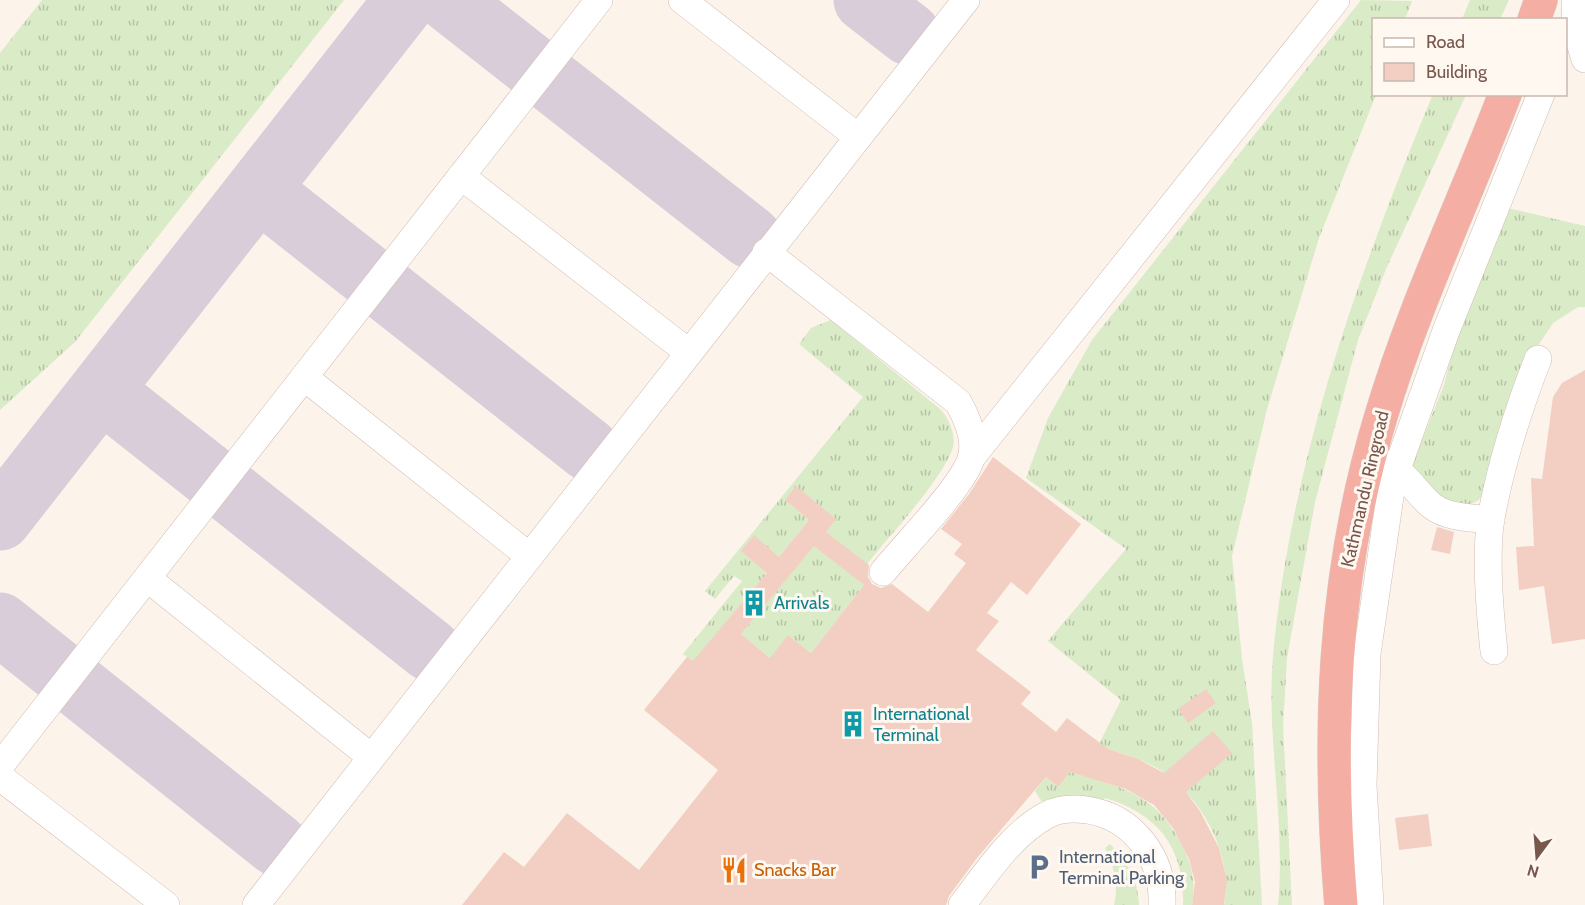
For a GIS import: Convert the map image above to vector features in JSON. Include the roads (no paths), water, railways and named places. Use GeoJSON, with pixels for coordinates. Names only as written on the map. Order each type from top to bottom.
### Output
{"type":"FeatureCollection","features":[{"type":"Feature","properties":{"kind":"highway"},"geometry":{"type":"LineString","coordinates":[[1535,18],[1541,0]]}},
{"type":"Feature","properties":{"kind":"highway","name":"Kathmandu Ringroad"},"geometry":{"type":"LineString","coordinates":[[1341,905],[1336,850],[1335,683],[1344,573],[1383,463],[1381,415],[1419,305],[1504,96]]}},
{"type":"Feature","properties":{"kind":"street"},"geometry":{"type":"LineString","coordinates":[[0,766],[599,0]]}},
{"type":"Feature","properties":{"kind":"street"},"geometry":{"type":"LineString","coordinates":[[682,0],[858,137]]}},
{"type":"Feature","properties":{"kind":"street"},"geometry":{"type":"LineString","coordinates":[[256,905],[766,252],[966,0]]}},
{"type":"Feature","properties":{"kind":"street"},"geometry":{"type":"LineString","coordinates":[[883,572],[960,479],[971,458],[1336,0]]}},
{"type":"Feature","properties":{"kind":"street"},"geometry":{"type":"LineString","coordinates":[[1567,29],[1576,3]]}},
{"type":"Feature","properties":{"kind":"street"},"geometry":{"type":"LineString","coordinates":[[1576,3],[1576,30],[1585,59]]}},
{"type":"Feature","properties":{"kind":"street"},"geometry":{"type":"LineString","coordinates":[[1370,905],[1363,785],[1367,654],[1383,539],[1383,463],[1446,331],[1539,96]]}},
{"type":"Feature","properties":{"kind":"street"},"geometry":{"type":"LineString","coordinates":[[461,176],[688,352]]}},
{"type":"Feature","properties":{"kind":"street"},"geometry":{"type":"LineString","coordinates":[[766,252],[958,402],[968,419],[971,458]]}},
{"type":"Feature","properties":{"kind":"street"},"geometry":{"type":"LineString","coordinates":[[1494,651],[1490,610],[1491,520],[1517,417],[1538,359]]}},
{"type":"Feature","properties":{"kind":"street"},"geometry":{"type":"LineString","coordinates":[[304,377],[529,556]]}},
{"type":"Feature","properties":{"kind":"street"},"geometry":{"type":"LineString","coordinates":[[1383,463],[1437,509],[1455,516],[1491,520]]}},
{"type":"Feature","properties":{"kind":"street"},"geometry":{"type":"LineString","coordinates":[[147,578],[371,757]]}},
{"type":"Feature","properties":{"kind":"street"},"geometry":{"type":"LineString","coordinates":[[0,777],[166,905]]}},
{"type":"Feature","properties":{"kind":"street"},"geometry":{"type":"LineString","coordinates":[[962,905],[1009,847],[1029,828],[1046,815],[1074,808],[1110,816],[1139,837],[1155,861],[1161,878],[1162,905]]}},
{"type":"Feature","properties":{"kind":"place","name":"Arrivals"},"geometry":{"type":"Point","coordinates":[754,603]}},
{"type":"Feature","properties":{"kind":"place","name":"International Terminal"},"geometry":{"type":"Point","coordinates":[853,724]}},
{"type":"Feature","properties":{"kind":"place","name":"International Terminal Parking"},"geometry":{"type":"Point","coordinates":[1039,867]}},
{"type":"Feature","properties":{"kind":"place","name":"Snacks Bar"},"geometry":{"type":"Point","coordinates":[734,870]}}]}
